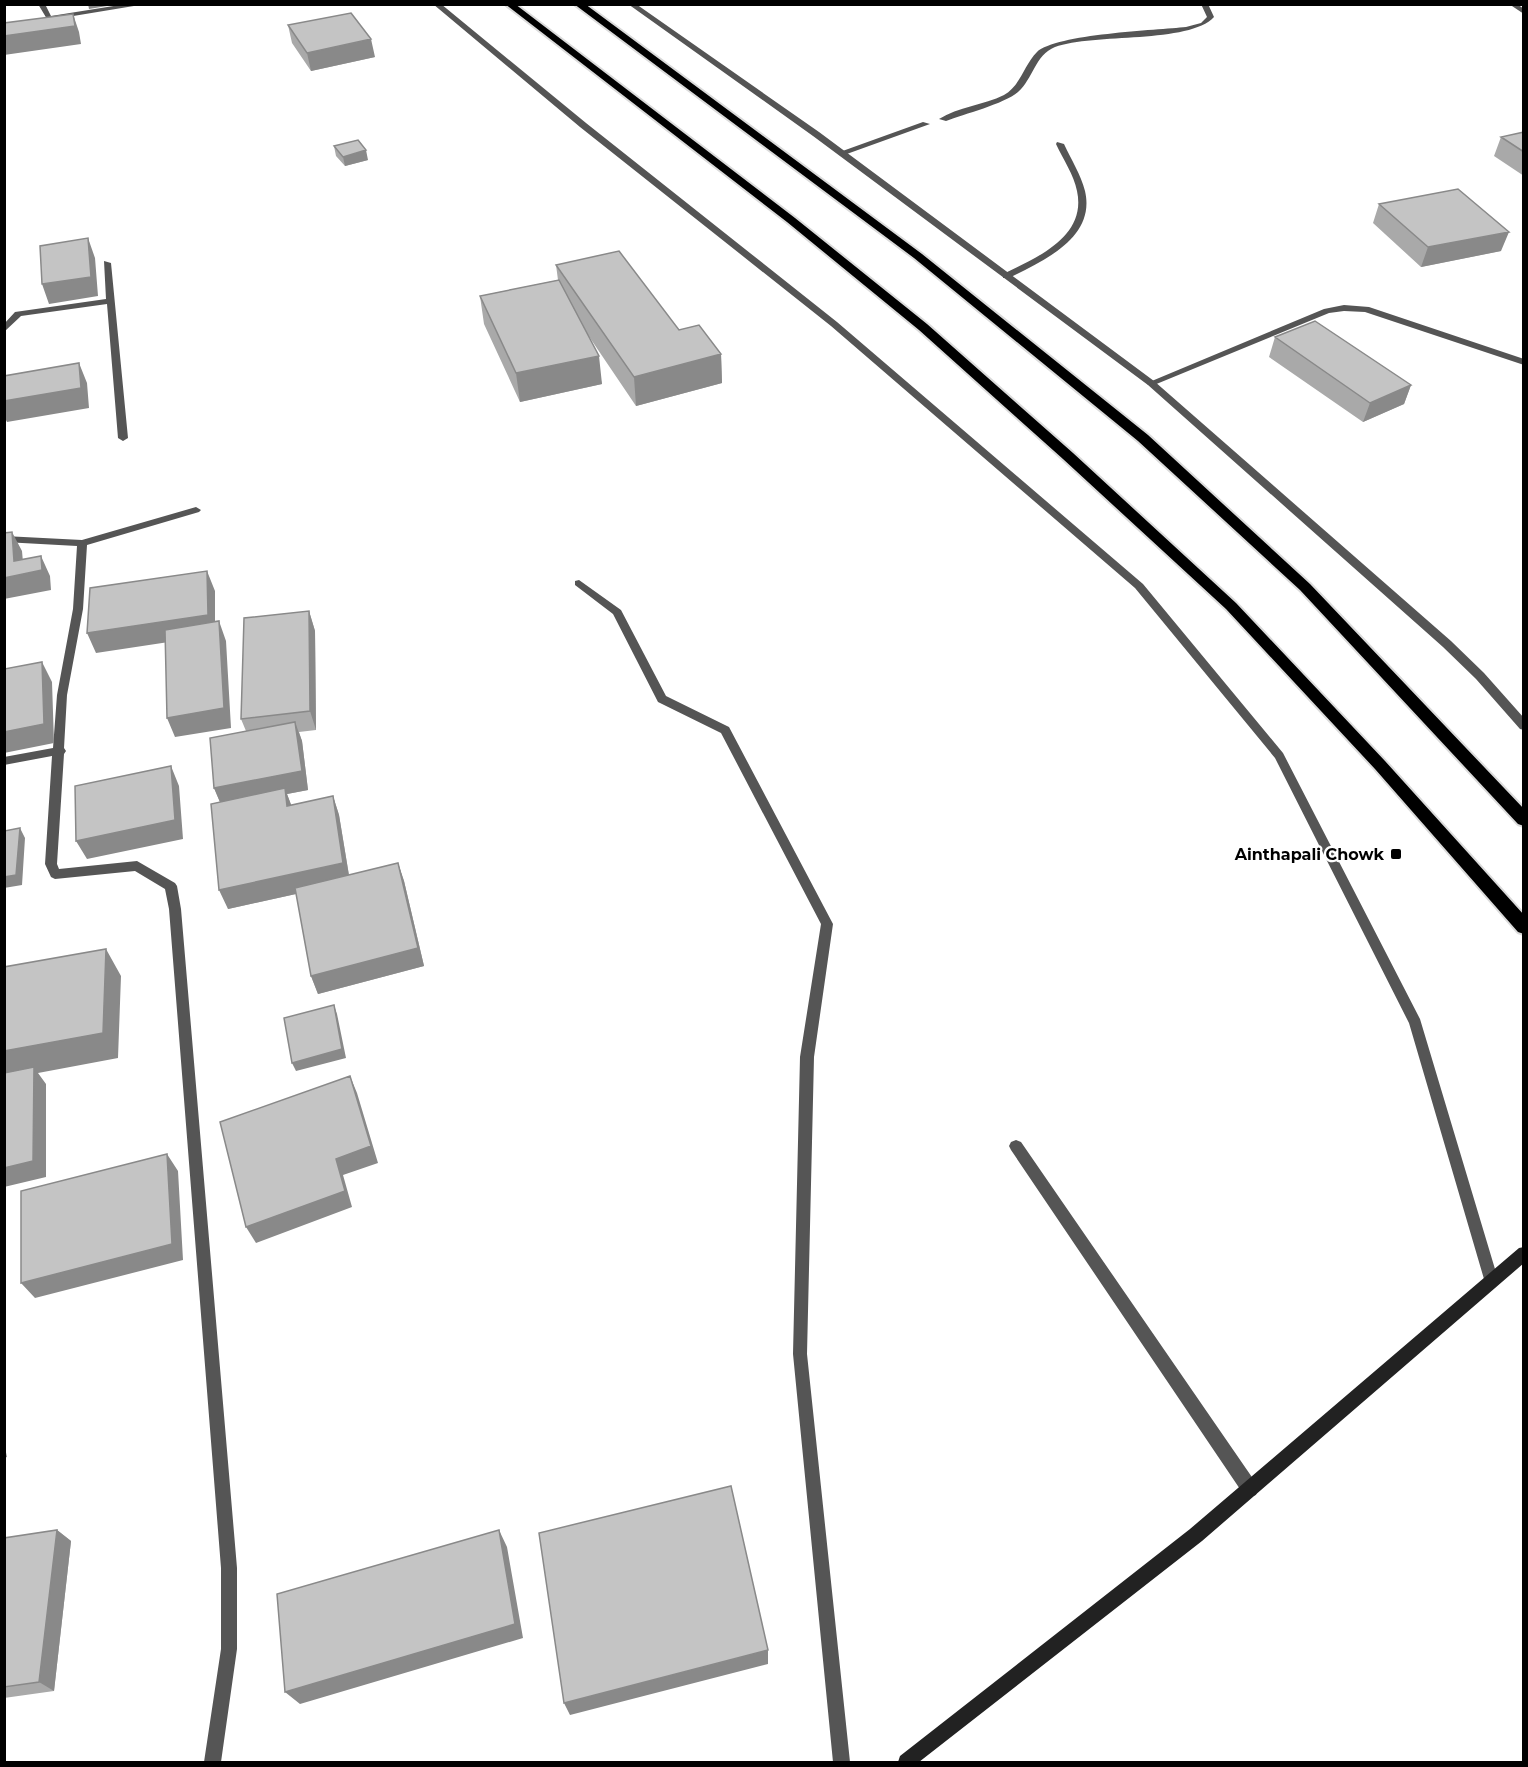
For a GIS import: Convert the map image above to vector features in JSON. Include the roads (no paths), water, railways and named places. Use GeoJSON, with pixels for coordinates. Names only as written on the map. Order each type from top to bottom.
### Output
{"type":"FeatureCollection","features":[{"type":"Feature","properties":{"kind":"highway"},"geometry":{"type":"LineString","coordinates":[[509,4],[791,220],[923,327],[1076,464],[1231,606],[1380,765],[1524,927]]}},
{"type":"Feature","properties":{"kind":"highway"},"geometry":{"type":"LineString","coordinates":[[578,4],[918,256],[1143,438],[1305,587],[1524,820]]}},
{"type":"Feature","properties":{"kind":"main road"},"geometry":{"type":"LineString","coordinates":[[906,1762],[1196,1535],[1524,1253]]}},
{"type":"Feature","properties":{"kind":"street"},"geometry":{"type":"LineString","coordinates":[[41,4],[49,18]]}},
{"type":"Feature","properties":{"kind":"street"},"geometry":{"type":"LineString","coordinates":[[39,20],[143,4]]}},
{"type":"Feature","properties":{"kind":"street"},"geometry":{"type":"LineString","coordinates":[[436,4],[583,125],[834,324],[1139,586],[1154,604],[1279,756],[1415,1023],[1491,1279]]}},
{"type":"Feature","properties":{"kind":"street"},"geometry":{"type":"LineString","coordinates":[[631,4],[842,153],[1151,383],[1447,644],[1480,676],[1524,726]]}},
{"type":"Feature","properties":{"kind":"street"},"geometry":{"type":"LineString","coordinates":[[943,119],[1005,97],[1016,90],[1040,53],[1052,46],[1073,41],[1187,28],[1203,24],[1211,17],[1204,4]]}},
{"type":"Feature","properties":{"kind":"street"},"geometry":{"type":"LineString","coordinates":[[1512,4],[1524,12]]}},
{"type":"Feature","properties":{"kind":"street"},"geometry":{"type":"LineString","coordinates":[[842,153],[926,124]]}},
{"type":"Feature","properties":{"kind":"street"},"geometry":{"type":"LineString","coordinates":[[1006,276],[1051,254],[1071,235],[1082,216],[1082,192],[1060,144]]}},
{"type":"Feature","properties":{"kind":"street"},"geometry":{"type":"LineString","coordinates":[[108,263],[123,438]]}},
{"type":"Feature","properties":{"kind":"street"},"geometry":{"type":"LineString","coordinates":[[4,330],[18,314],[111,301]]}},
{"type":"Feature","properties":{"kind":"street"},"geometry":{"type":"LineString","coordinates":[[1151,383],[1327,311],[1344,308],[1366,309],[1524,362]]}},
{"type":"Feature","properties":{"kind":"street"},"geometry":{"type":"LineString","coordinates":[[4,539],[82,543],[196,510]]}},
{"type":"Feature","properties":{"kind":"street"},"geometry":{"type":"LineString","coordinates":[[82,543],[78,609],[62,695],[51,864],[55,874],[137,866],[171,886],[176,909],[229,1568],[229,1649],[213,1762]]}},
{"type":"Feature","properties":{"kind":"street"},"geometry":{"type":"LineString","coordinates":[[579,584],[617,612],[662,699],[725,730],[827,924],[807,1057],[800,1354],[842,1762]]}},
{"type":"Feature","properties":{"kind":"street"},"geometry":{"type":"LineString","coordinates":[[4,760],[60,751]]}},
{"type":"Feature","properties":{"kind":"street"},"geometry":{"type":"LineString","coordinates":[[1016,1146],[1250,1488]]}},
{"type":"Feature","properties":{"kind":"place","name":"Ainthapali Chowk"},"geometry":{"type":"Point","coordinates":[1396,854]}}]}
